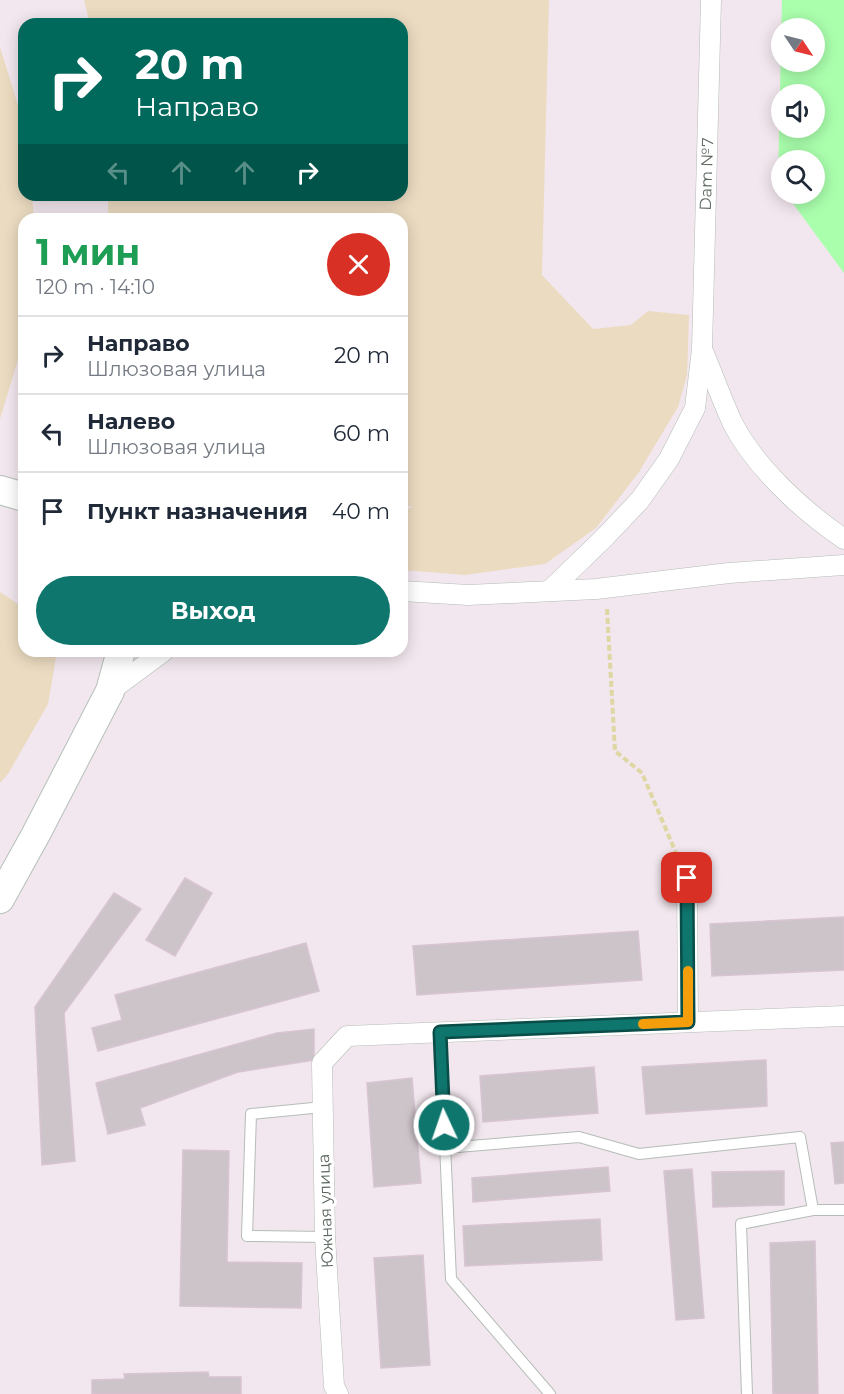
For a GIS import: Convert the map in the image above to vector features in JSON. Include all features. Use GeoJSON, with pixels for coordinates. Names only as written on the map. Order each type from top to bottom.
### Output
{"type":"FeatureCollection","features":[{"type":"Feature","properties":{"kind":"street","name":"Dam №7"},"geometry":{"type":"LineString","coordinates":[[549,591],[640,500],[669,459],[694,408],[702,349],[711,0]]}},
{"type":"Feature","properties":{"kind":"street"},"geometry":{"type":"LineString","coordinates":[[702,349],[734,424],[753,456],[788,493],[844,539]]}},
{"type":"Feature","properties":{"kind":"street"},"geometry":{"type":"LineString","coordinates":[[0,489],[18,495]]}},
{"type":"Feature","properties":{"kind":"street"},"geometry":{"type":"LineString","coordinates":[[408,591],[468,595],[549,591],[729,573],[844,565]]}},
{"type":"Feature","properties":{"kind":"street"},"geometry":{"type":"LineString","coordinates":[[0,899],[110,691],[119,657]]}},
{"type":"Feature","properties":{"kind":"street"},"geometry":{"type":"LineString","coordinates":[[110,691],[156,657]]}},
{"type":"Feature","properties":{"kind":"street"},"geometry":{"type":"LineString","coordinates":[[687,878],[688,1022]]}},
{"type":"Feature","properties":{"kind":"street"},"geometry":{"type":"LineString","coordinates":[[440,1032],[844,1016]]}},
{"type":"Feature","properties":{"kind":"street","name":"Южная улица"},"geometry":{"type":"LineString","coordinates":[[338,1394],[334,1386],[325,1237],[322,1063],[347,1036],[440,1032]]}},
{"type":"Feature","properties":{"kind":"lane"},"geometry":{"type":"LineString","coordinates":[[440,1032],[452,1279],[549,1394]]}},
{"type":"Feature","properties":{"kind":"lane"},"geometry":{"type":"LineString","coordinates":[[323,1107],[250,1114],[247,1236],[325,1237]]}},
{"type":"Feature","properties":{"kind":"lane"},"geometry":{"type":"LineString","coordinates":[[445,1148],[579,1137],[639,1154],[800,1137],[813,1210]]}},
{"type":"Feature","properties":{"kind":"lane"},"geometry":{"type":"LineString","coordinates":[[747,1394],[741,1224],[813,1210],[844,1210]]}},
{"type":"Feature","properties":{"kind":"path"},"geometry":{"type":"LineString","coordinates":[[606,587],[615,751],[642,774],[687,878]]}},
{"type":"Feature","properties":{"kind":"shaded area"},"geometry":{"type":"Polygon","coordinates":[[[84,0],[549,0],[542,275],[593,329],[631,325],[648,311],[689,315],[687,375],[678,407],[639,472],[596,528],[545,564],[465,575],[408,570],[408,508],[413,507],[408,506],[408,213],[108,213],[108,201],[408,201],[408,18],[88,18],[84,0]]]}},
{"type":"Feature","properties":{"kind":"shaded area"},"geometry":{"type":"Polygon","coordinates":[[[782,0],[844,0],[844,273],[793,204],[825,204],[825,150],[779,150],[779,138],[825,138],[825,84],[780,84],[780,72],[825,72],[825,18],[782,18],[782,0]]]}},
{"type":"Feature","properties":{"kind":"shaded area"},"geometry":{"type":"Polygon","coordinates":[[[0,47],[18,106],[18,201],[32,201],[34,213],[18,213],[18,360],[0,419],[0,47]]]}},
{"type":"Feature","properties":{"kind":"shaded area"},"geometry":{"type":"Polygon","coordinates":[[[0,592],[18,604],[18,657],[56,657],[48,704],[8,774],[0,783],[0,592]]]}},
{"type":"Feature","properties":{"kind":"building"},"geometry":{"type":"Polygon","coordinates":[[[185,878],[212,893],[175,956],[146,940],[185,878]]]}},
{"type":"Feature","properties":{"kind":"building"},"geometry":{"type":"Polygon","coordinates":[[[114,893],[141,909],[64,1013],[75,1161],[42,1165],[35,1007],[114,893]]]}},
{"type":"Feature","properties":{"kind":"building"},"geometry":{"type":"Polygon","coordinates":[[[844,917],[844,970],[712,976],[710,924],[844,917]]]}},
{"type":"Feature","properties":{"kind":"building"},"geometry":{"type":"Polygon","coordinates":[[[638,931],[642,980],[417,995],[413,946],[638,931]]]}},
{"type":"Feature","properties":{"kind":"building"},"geometry":{"type":"Polygon","coordinates":[[[306,943],[319,991],[98,1051],[92,1028],[122,1020],[115,995],[306,943]]]}},
{"type":"Feature","properties":{"kind":"building"},"geometry":{"type":"Polygon","coordinates":[[[314,1029],[314,1060],[238,1072],[140,1108],[145,1125],[108,1134],[96,1083],[277,1033],[314,1029]]]}},
{"type":"Feature","properties":{"kind":"building"},"geometry":{"type":"Polygon","coordinates":[[[766,1060],[767,1106],[646,1114],[642,1067],[766,1060]]]}},
{"type":"Feature","properties":{"kind":"building"},"geometry":{"type":"Polygon","coordinates":[[[594,1067],[598,1113],[483,1122],[480,1076],[594,1067]]]}},
{"type":"Feature","properties":{"kind":"building"},"geometry":{"type":"Polygon","coordinates":[[[412,1078],[421,1183],[374,1187],[367,1083],[412,1078]]]}},
{"type":"Feature","properties":{"kind":"building"},"geometry":{"type":"Polygon","coordinates":[[[844,1142],[844,1183],[835,1184],[831,1143],[844,1142]]]}},
{"type":"Feature","properties":{"kind":"building"},"geometry":{"type":"Polygon","coordinates":[[[183,1150],[229,1151],[227,1262],[302,1263],[301,1308],[180,1306],[183,1150]]]}},
{"type":"Feature","properties":{"kind":"building"},"geometry":{"type":"Polygon","coordinates":[[[608,1167],[610,1191],[473,1202],[472,1178],[608,1167]]]}},
{"type":"Feature","properties":{"kind":"building"},"geometry":{"type":"Polygon","coordinates":[[[692,1169],[704,1318],[676,1320],[664,1171],[692,1169]]]}},
{"type":"Feature","properties":{"kind":"building"},"geometry":{"type":"Polygon","coordinates":[[[784,1171],[784,1205],[713,1207],[712,1172],[784,1171]]]}},
{"type":"Feature","properties":{"kind":"building"},"geometry":{"type":"Polygon","coordinates":[[[600,1219],[602,1260],[465,1266],[463,1226],[600,1219]]]}},
{"type":"Feature","properties":{"kind":"building"},"geometry":{"type":"Polygon","coordinates":[[[815,1241],[818,1394],[773,1394],[770,1243],[815,1241]]]}},
{"type":"Feature","properties":{"kind":"building"},"geometry":{"type":"Polygon","coordinates":[[[423,1255],[430,1365],[381,1368],[374,1258],[423,1255]]]}},
{"type":"Feature","properties":{"kind":"building"},"geometry":{"type":"Polygon","coordinates":[[[208,1372],[209,1377],[241,1377],[241,1394],[92,1394],[92,1380],[125,1379],[124,1374],[208,1372]]]}},
{"type":"Feature","properties":{"kind":"slow traffic"},"geometry":{"type":"LineString","coordinates":[[643,1024],[688,1022],[688,971]]}},
{"type":"Feature","properties":{"kind":"route"},"geometry":{"type":"LineString","coordinates":[[444,1125],[440,1032],[688,1022],[687,878]]}}]}
